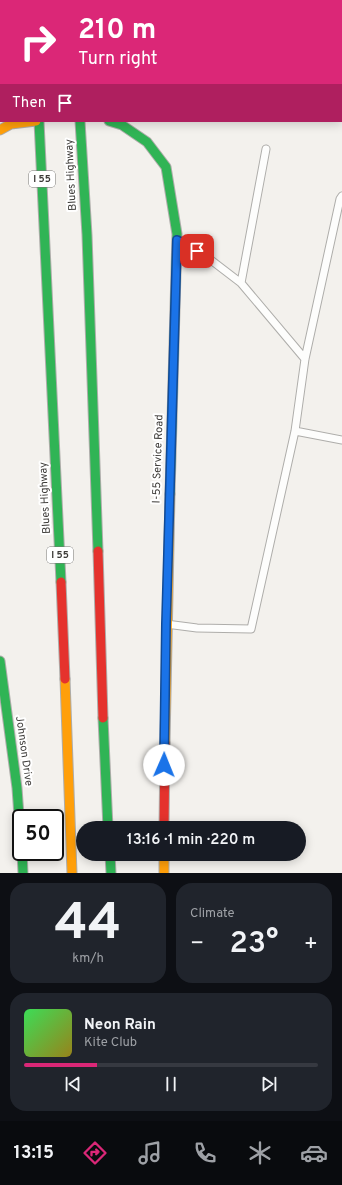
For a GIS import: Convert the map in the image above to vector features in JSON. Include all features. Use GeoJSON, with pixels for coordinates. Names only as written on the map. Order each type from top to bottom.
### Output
{"type":"FeatureCollection","features":[{"type":"Feature","properties":{"kind":"main road"},"geometry":{"type":"LineString","coordinates":[[0,130],[11,124],[29,122]]}},
{"type":"Feature","properties":{"kind":"main road","name":"Blues Highway"},"geometry":{"type":"LineString","coordinates":[[38,122],[63,621],[72,873]]}},
{"type":"Feature","properties":{"kind":"main road","name":"Blues Highway"},"geometry":{"type":"LineString","coordinates":[[80,122],[87,235],[104,759],[108,821]]}},
{"type":"Feature","properties":{"kind":"main road","name":"I-55 Service Road"},"geometry":{"type":"LineString","coordinates":[[122,123],[147,142],[166,167],[177,240],[166,624],[164,821]]}},
{"type":"Feature","properties":{"kind":"main road","name":"Johnson Drive"},"geometry":{"type":"LineString","coordinates":[[0,661],[18,809]]}},
{"type":"Feature","properties":{"kind":"main road"},"geometry":{"type":"LineString","coordinates":[[22,861],[23,873]]}},
{"type":"Feature","properties":{"kind":"main road"},"geometry":{"type":"LineString","coordinates":[[110,861],[111,873]]}},
{"type":"Feature","properties":{"kind":"main road"},"geometry":{"type":"LineString","coordinates":[[164,861],[164,873]]}},
{"type":"Feature","properties":{"kind":"lane"},"geometry":{"type":"LineString","coordinates":[[241,283],[266,149]]}},
{"type":"Feature","properties":{"kind":"lane"},"geometry":{"type":"LineString","coordinates":[[166,624],[197,628],[251,629],[295,431],[306,359],[340,199],[342,196]]}},
{"type":"Feature","properties":{"kind":"lane"},"geometry":{"type":"LineString","coordinates":[[177,240],[207,257],[241,283],[306,359]]}},
{"type":"Feature","properties":{"kind":"lane"},"geometry":{"type":"LineString","coordinates":[[295,431],[342,440]]}},
{"type":"Feature","properties":{"kind":"traffic: fast"},"geometry":{"type":"LineString","coordinates":[[39,122],[61,582]]}},
{"type":"Feature","properties":{"kind":"traffic: fast"},"geometry":{"type":"LineString","coordinates":[[80,122],[87,235],[98,551]]}},
{"type":"Feature","properties":{"kind":"traffic: fast"},"geometry":{"type":"LineString","coordinates":[[112,122],[122,125],[147,142],[166,167],[177,234],[170,494]]}},
{"type":"Feature","properties":{"kind":"traffic: fast"},"geometry":{"type":"LineString","coordinates":[[0,661],[18,809]]}},
{"type":"Feature","properties":{"kind":"traffic: fast"},"geometry":{"type":"LineString","coordinates":[[103,718],[108,821]]}},
{"type":"Feature","properties":{"kind":"traffic: fast"},"geometry":{"type":"LineString","coordinates":[[22,861],[23,873]]}},
{"type":"Feature","properties":{"kind":"traffic: fast"},"geometry":{"type":"LineString","coordinates":[[110,861],[111,873]]}},
{"type":"Feature","properties":{"kind":"traffic: slow"},"geometry":{"type":"LineString","coordinates":[[0,130],[11,124],[28,122]]}},
{"type":"Feature","properties":{"kind":"traffic: slow"},"geometry":{"type":"LineString","coordinates":[[165,743],[170,494]]}},
{"type":"Feature","properties":{"kind":"traffic: slow"},"geometry":{"type":"LineString","coordinates":[[65,679],[72,873]]}},
{"type":"Feature","properties":{"kind":"traffic: slow"},"geometry":{"type":"LineString","coordinates":[[164,861],[164,873]]}},
{"type":"Feature","properties":{"kind":"traffic: jam"},"geometry":{"type":"LineString","coordinates":[[98,551],[103,718]]}},
{"type":"Feature","properties":{"kind":"traffic: jam"},"geometry":{"type":"LineString","coordinates":[[61,582],[65,679]]}},
{"type":"Feature","properties":{"kind":"traffic: jam"},"geometry":{"type":"LineString","coordinates":[[164,821],[165,743]]}},
{"type":"Feature","properties":{"kind":"route"},"geometry":{"type":"LineString","coordinates":[[164,765],[166,624],[177,240],[197,251]]}}]}
